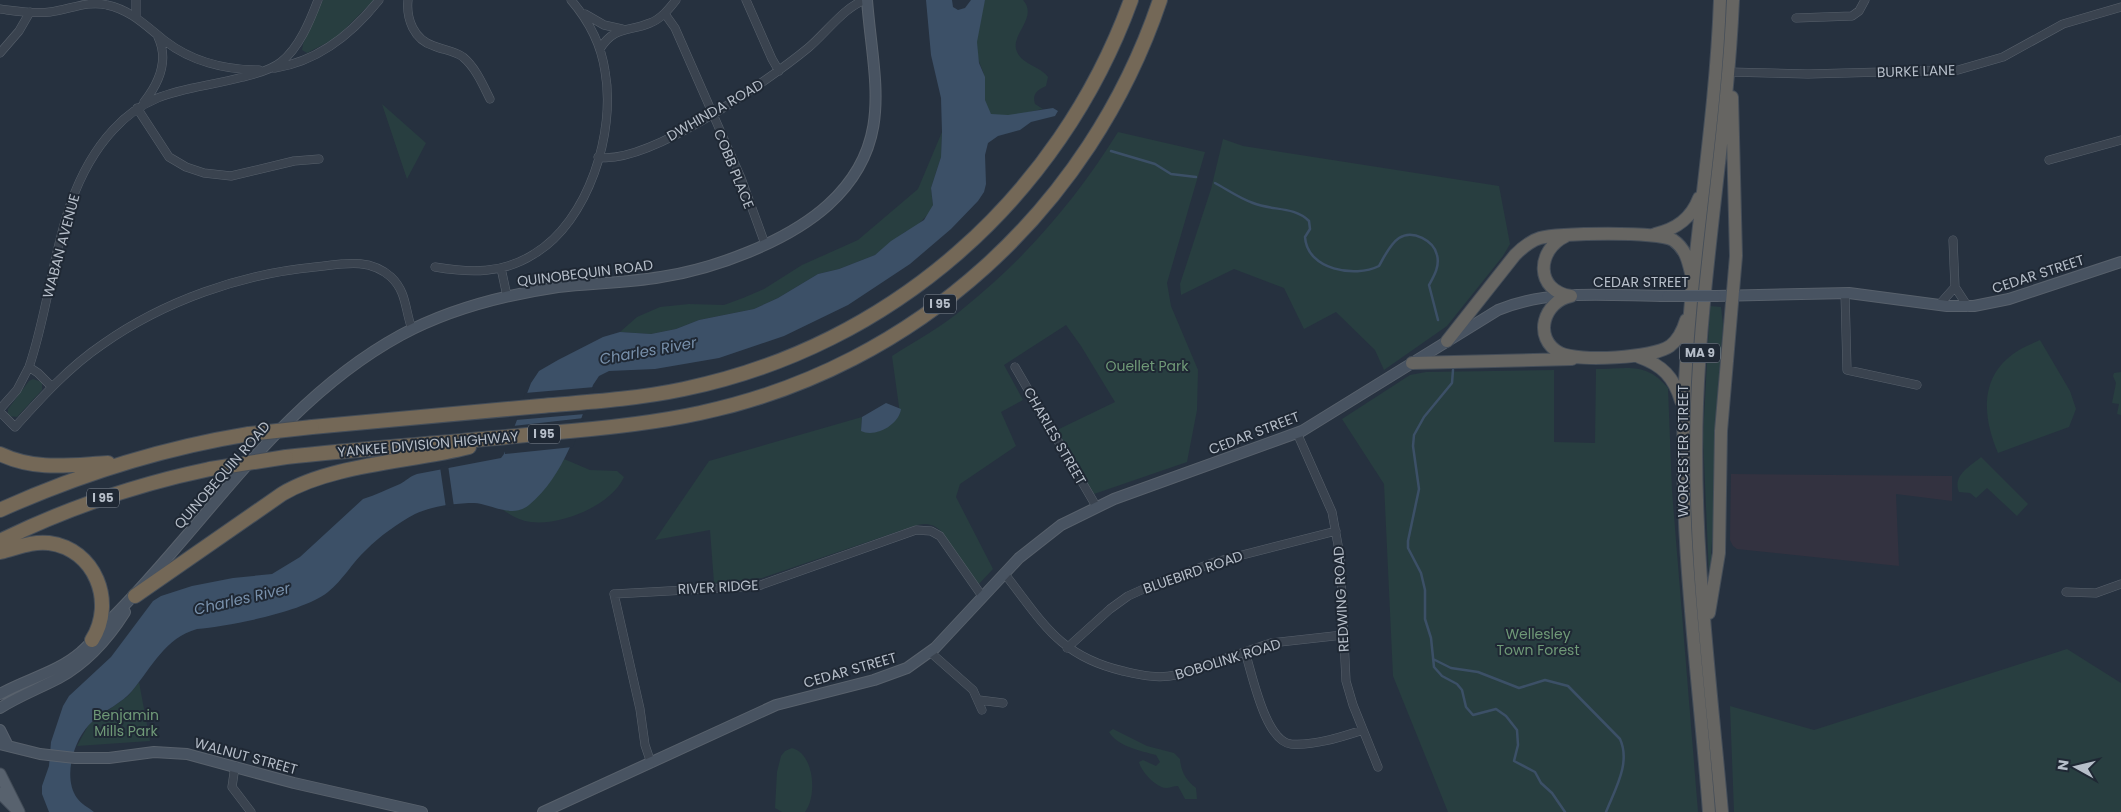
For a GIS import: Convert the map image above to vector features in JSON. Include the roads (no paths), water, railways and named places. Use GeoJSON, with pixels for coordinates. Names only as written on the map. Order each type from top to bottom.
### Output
{"type":"FeatureCollection","features":[{"type":"Feature","properties":{"kind":"highway","name":"YANKEE DIVISION HIGHWAY"},"geometry":{"type":"LineString","coordinates":[[0,510],[52,488],[126,462],[187,446],[249,434],[596,401],[683,390],[770,365],[813,348],[854,327],[931,277],[993,221],[1048,157],[1074,120],[1096,79],[1131,0]]}},
{"type":"Feature","properties":{"kind":"highway","name":"YANKEE DIVISION HIGHWAY"},"geometry":{"type":"LineString","coordinates":[[0,540],[50,518],[107,497],[150,483],[210,469],[286,457],[586,430],[686,416],[732,406],[777,392],[862,353],[903,330],[942,302],[1012,242],[1045,207],[1074,170],[1123,90],[1142,48],[1160,0]]}},
{"type":"Feature","properties":{"kind":"highway","name":"WORCESTER STREET"},"geometry":{"type":"LineString","coordinates":[[1709,812],[1686,547],[1684,411],[1693,284],[1717,59],[1720,0]]}},
{"type":"Feature","properties":{"kind":"highway","name":"WORCESTER STREET"},"geometry":{"type":"LineString","coordinates":[[1722,812],[1697,510],[1697,404],[1703,318],[1728,72],[1733,0]]}},
{"type":"Feature","properties":{"kind":"highway"},"geometry":{"type":"LineString","coordinates":[[1706,635],[1719,553],[1721,431],[1734,295],[1736,189],[1732,97],[1728,72]]}},
{"type":"Feature","properties":{"kind":"highway"},"geometry":{"type":"LineString","coordinates":[[1653,235],[1668,231],[1689,217],[1697,205],[1704,186]]}},
{"type":"Feature","properties":{"kind":"highway"},"geometry":{"type":"LineString","coordinates":[[1447,340],[1510,262],[1526,245],[1543,237],[1653,235],[1670,238],[1680,245],[1687,257],[1693,284]]}},
{"type":"Feature","properties":{"kind":"highway"},"geometry":{"type":"LineString","coordinates":[[1567,236],[1548,250],[1544,266],[1546,277],[1552,286],[1561,293],[1571,296]]}},
{"type":"Feature","properties":{"kind":"highway"},"geometry":{"type":"LineString","coordinates":[[1571,296],[1558,300],[1549,309],[1545,319],[1545,332],[1550,344],[1558,351],[1579,357]]}},
{"type":"Feature","properties":{"kind":"highway"},"geometry":{"type":"LineString","coordinates":[[1412,362],[1556,361],[1579,357],[1639,356],[1663,350],[1675,341],[1685,324],[1692,304]]}},
{"type":"Feature","properties":{"kind":"highway"},"geometry":{"type":"LineString","coordinates":[[1639,356],[1658,365],[1671,377],[1684,411]]}},
{"type":"Feature","properties":{"kind":"highway"},"geometry":{"type":"LineString","coordinates":[[135,596],[282,494],[301,484],[331,474],[442,454],[503,438]]}},
{"type":"Feature","properties":{"kind":"highway"},"geometry":{"type":"LineString","coordinates":[[0,454],[21,462],[44,466],[126,462]]}},
{"type":"Feature","properties":{"kind":"highway"},"geometry":{"type":"LineString","coordinates":[[0,552],[25,544],[47,543],[67,548],[84,560],[96,576],[102,596],[101,621],[92,640]]}},
{"type":"Feature","properties":{"kind":"main road","name":"QUINOBEQUIN ROAD"},"geometry":{"type":"LineString","coordinates":[[2,692],[55,669],[76,656],[135,596],[235,479],[294,414],[341,374],[386,343],[412,329],[471,306],[507,296],[565,286],[675,275],[724,260],[765,244],[794,229],[827,205],[849,181],[865,153],[874,126],[877,96],[867,0]]}},
{"type":"Feature","properties":{"kind":"main road","name":"CEDAR STREET"},"geometry":{"type":"LineString","coordinates":[[543,812],[776,705],[887,676],[911,665],[930,652],[1004,573],[1041,539],[1061,525],[1096,506],[1297,433],[1493,312],[1507,306],[1534,299],[1571,296],[1716,296],[1846,293],[1968,307],[2002,301],[2121,262]]}},
{"type":"Feature","properties":{"kind":"main road","name":"QUINOBEQUIN ROAD"},"geometry":{"type":"LineString","coordinates":[[1,709],[61,677],[88,659],[110,635],[135,596]]}},
{"type":"Feature","properties":{"kind":"main road"},"geometry":{"type":"LineString","coordinates":[[0,730],[4,745]]}},
{"type":"Feature","properties":{"kind":"main road","name":"WALNUT STREET"},"geometry":{"type":"LineString","coordinates":[[4,745],[61,757],[81,758],[168,752],[194,755],[294,783],[422,812]]}},
{"type":"Feature","properties":{"kind":"main road"},"geometry":{"type":"LineString","coordinates":[[0,774],[19,812]]}},
{"type":"Feature","properties":{"kind":"main road"},"geometry":{"type":"LineString","coordinates":[[0,793],[19,812]]}},
{"type":"Feature","properties":{"kind":"street"},"geometry":{"type":"LineString","coordinates":[[0,9],[51,12],[113,0]]}},
{"type":"Feature","properties":{"kind":"street"},"geometry":{"type":"LineString","coordinates":[[136,0],[136,17]]}},
{"type":"Feature","properties":{"kind":"street","name":"WABAN AVENUE"},"geometry":{"type":"LineString","coordinates":[[0,411],[17,390],[29,367],[62,233],[78,185],[100,145],[140,106],[166,94],[229,81],[268,69],[282,61],[292,50],[318,0]]}},
{"type":"Feature","properties":{"kind":"street"},"geometry":{"type":"LineString","coordinates":[[99,4],[114,7],[136,17],[184,54],[206,62],[240,69],[268,69],[297,63],[332,46],[358,23],[379,0]]}},
{"type":"Feature","properties":{"kind":"street"},"geometry":{"type":"LineString","coordinates":[[408,0],[408,19],[420,38],[428,44],[456,53],[465,59],[476,72],[490,99]]}},
{"type":"Feature","properties":{"kind":"street"},"geometry":{"type":"LineString","coordinates":[[434,267],[476,272],[501,268],[534,254],[566,227],[585,196],[598,157],[605,124],[608,96],[600,49],[580,10],[571,0]]}},
{"type":"Feature","properties":{"kind":"street"},"geometry":{"type":"LineString","coordinates":[[600,49],[608,38],[622,29],[649,23],[664,14],[676,0]]}},
{"type":"Feature","properties":{"kind":"street"},"geometry":{"type":"LineString","coordinates":[[746,0],[779,71]]}},
{"type":"Feature","properties":{"kind":"street","name":"DWHINDA ROAD"},"geometry":{"type":"LineString","coordinates":[[598,157],[614,158],[625,155],[712,115],[751,92],[810,47],[855,5],[867,0]]}},
{"type":"Feature","properties":{"kind":"street"},"geometry":{"type":"LineString","coordinates":[[1796,18],[1852,16],[1859,10],[1865,0]]}},
{"type":"Feature","properties":{"kind":"street","name":"BURKE LANE"},"geometry":{"type":"LineString","coordinates":[[1728,72],[1825,74],[1958,70],[2003,57],[2047,31],[2071,21],[2121,7]]}},
{"type":"Feature","properties":{"kind":"street"},"geometry":{"type":"LineString","coordinates":[[580,10],[597,22],[622,29]]}},
{"type":"Feature","properties":{"kind":"street"},"geometry":{"type":"LineString","coordinates":[[0,53],[19,31],[30,12]]}},
{"type":"Feature","properties":{"kind":"street","name":"COBB PLACE"},"geometry":{"type":"LineString","coordinates":[[664,14],[675,28],[741,178],[765,244]]}},
{"type":"Feature","properties":{"kind":"street"},"geometry":{"type":"LineString","coordinates":[[157,34],[162,50],[161,72],[156,85],[140,106],[169,157],[179,164],[204,173],[231,176],[294,161],[319,159]]}},
{"type":"Feature","properties":{"kind":"street"},"geometry":{"type":"LineString","coordinates":[[2049,160],[2121,140]]}},
{"type":"Feature","properties":{"kind":"street"},"geometry":{"type":"LineString","coordinates":[[1953,240],[1955,287],[1968,307]]}},
{"type":"Feature","properties":{"kind":"street"},"geometry":{"type":"LineString","coordinates":[[0,411],[15,427],[52,387],[104,343],[169,307],[221,286],[287,270],[352,263],[375,267],[391,277],[401,289],[412,329]]}},
{"type":"Feature","properties":{"kind":"street"},"geometry":{"type":"LineString","coordinates":[[501,268],[507,296]]}},
{"type":"Feature","properties":{"kind":"street"},"geometry":{"type":"LineString","coordinates":[[1939,305],[1955,287]]}},
{"type":"Feature","properties":{"kind":"street"},"geometry":{"type":"LineString","coordinates":[[1846,293],[1847,370],[1917,385]]}},
{"type":"Feature","properties":{"kind":"street"},"geometry":{"type":"LineString","coordinates":[[29,367],[52,387]]}},
{"type":"Feature","properties":{"kind":"street","name":"CHARLES STREET"},"geometry":{"type":"LineString","coordinates":[[1014,367],[1096,506]]}},
{"type":"Feature","properties":{"kind":"street","name":"REDWING ROAD"},"geometry":{"type":"LineString","coordinates":[[1297,433],[1327,498],[1336,531],[1340,556],[1346,681],[1362,730],[1378,767]]}},
{"type":"Feature","properties":{"kind":"street","name":"RIVER RIDGE"},"geometry":{"type":"LineString","coordinates":[[650,762],[614,594],[758,586],[916,530],[925,530],[940,536],[982,596]]}},
{"type":"Feature","properties":{"kind":"street","name":"BLUEBIRD ROAD"},"geometry":{"type":"LineString","coordinates":[[1067,648],[1110,609],[1128,596],[1148,587],[1224,560],[1336,531]]}},
{"type":"Feature","properties":{"kind":"street","name":"BOBOLINK ROAD"},"geometry":{"type":"LineString","coordinates":[[1004,573],[1052,634],[1067,648],[1084,659],[1101,666],[1159,678],[1176,676],[1271,643],[1343,635]]}},
{"type":"Feature","properties":{"kind":"street"},"geometry":{"type":"LineString","coordinates":[[2066,592],[2096,593],[2121,584]]}},
{"type":"Feature","properties":{"kind":"street"},"geometry":{"type":"LineString","coordinates":[[930,652],[970,686],[979,700],[982,710]]}},
{"type":"Feature","properties":{"kind":"street"},"geometry":{"type":"LineString","coordinates":[[1245,652],[1270,728],[1279,739],[1291,744],[1304,743],[1335,739],[1362,730]]}},
{"type":"Feature","properties":{"kind":"street"},"geometry":{"type":"LineString","coordinates":[[979,700],[1003,704]]}},
{"type":"Feature","properties":{"kind":"street"},"geometry":{"type":"LineString","coordinates":[[235,766],[232,787],[251,812]]}},
{"type":"Feature","properties":{"kind":"water","name":"Charles River"},"geometry":{"type":"Polygon","coordinates":[[[926,0],[952,0],[953,7],[958,10],[965,8],[971,0],[985,0],[977,42],[979,63],[985,77],[985,100],[991,114],[1008,115],[1053,108],[1058,111],[1055,116],[1031,122],[1020,130],[998,136],[988,143],[985,155],[986,184],[984,192],[978,201],[951,229],[910,264],[848,305],[784,336],[719,358],[655,369],[609,371],[599,376],[593,385],[576,434],[561,465],[541,493],[522,509],[509,511],[481,504],[467,503],[422,511],[402,521],[377,540],[328,592],[317,599],[302,606],[266,617],[197,629],[176,639],[160,654],[128,695],[93,721],[80,737],[72,758],[70,779],[77,798],[94,812],[49,812],[42,794],[42,786],[49,766],[51,742],[63,706],[69,696],[111,657],[153,601],[161,596],[192,586],[233,578],[272,574],[300,557],[363,499],[400,484],[417,474],[501,458],[531,383],[539,371],[603,337],[620,332],[651,334],[676,329],[699,320],[754,309],[778,298],[818,274],[839,269],[875,255],[891,241],[924,220],[933,205],[931,188],[941,157],[942,132],[941,98],[931,55],[926,0]]]}},
{"type":"Feature","properties":{"kind":"water"},"geometry":{"type":"Polygon","coordinates":[[[886,403],[901,409],[896,420],[886,429],[873,433],[861,431],[862,417],[886,403]]]}},
{"type":"Feature","properties":{"kind":"waterway"},"geometry":{"type":"LineString","coordinates":[[1111,151],[1155,164],[1171,174],[1196,177]]}},
{"type":"Feature","properties":{"kind":"waterway"},"geometry":{"type":"LineString","coordinates":[[1215,183],[1253,203],[1290,211],[1303,216],[1309,221],[1310,229],[1305,237],[1308,248],[1314,257],[1323,264],[1334,268],[1346,271],[1369,270],[1379,266],[1390,247],[1399,238],[1410,235],[1427,241],[1432,245],[1438,259],[1435,274],[1429,285],[1438,320]]}},
{"type":"Feature","properties":{"kind":"waterway"},"geometry":{"type":"LineString","coordinates":[[1453,370],[1452,383],[1424,417],[1414,435],[1413,446],[1419,489],[1408,548],[1421,573],[1425,590],[1425,619],[1431,638],[1434,667],[1442,676],[1457,684],[1462,690],[1466,707],[1473,715],[1496,709],[1506,716],[1517,730],[1518,745],[1514,761],[1535,772],[1541,783],[1552,793],[1565,812]]}},
{"type":"Feature","properties":{"kind":"waterway"},"geometry":{"type":"LineString","coordinates":[[1433,659],[1451,668],[1478,672],[1519,688],[1545,680],[1568,686],[1620,739],[1623,748],[1623,767],[1606,812]]}},
{"type":"Feature","properties":{"kind":"park label","name":"Ouellet Park"},"geometry":{"type":"Point","coordinates":[1147,366]}},
{"type":"Feature","properties":{"kind":"park label","name":"Wellesley Town Forest"},"geometry":{"type":"Point","coordinates":[1538,642]}},
{"type":"Feature","properties":{"kind":"park label","name":"Benjamin Mills Park"},"geometry":{"type":"Point","coordinates":[126,724]}}]}
